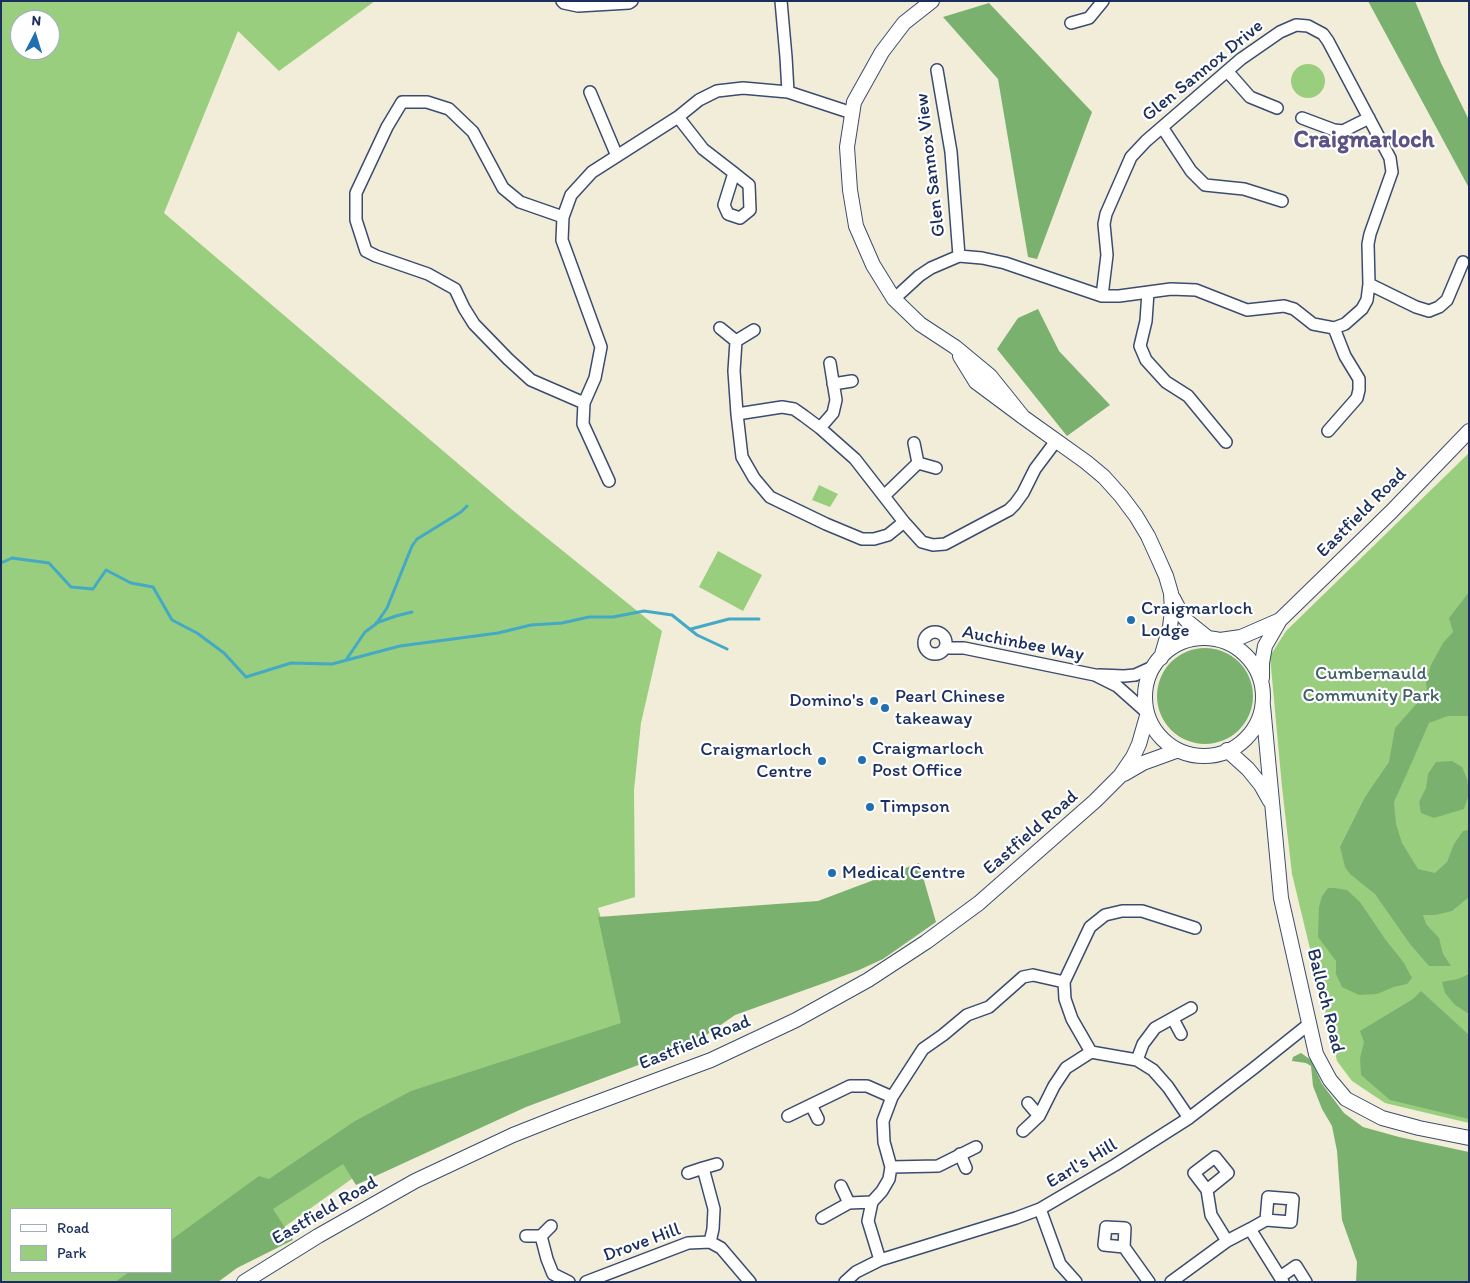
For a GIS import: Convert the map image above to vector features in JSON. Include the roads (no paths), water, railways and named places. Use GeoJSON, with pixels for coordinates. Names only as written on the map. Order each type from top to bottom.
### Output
{"type":"FeatureCollection","features":[{"type":"Feature","properties":{"kind":"street"},"geometry":{"type":"LineString","coordinates":[[562,1],[578,6],[629,3],[632,1]]}},
{"type":"Feature","properties":{"kind":"street"},"geometry":{"type":"LineString","coordinates":[[781,1],[788,92]]}},
{"type":"Feature","properties":{"kind":"street"},"geometry":{"type":"LineString","coordinates":[[932,1],[904,23],[882,52],[854,102],[847,147],[850,190],[856,226],[873,265],[894,299],[920,324],[955,347],[976,382],[1104,477],[1121,496],[1148,536],[1182,615],[1188,622],[1214,639]]}},
{"type":"Feature","properties":{"kind":"street"},"geometry":{"type":"LineString","coordinates":[[1071,23],[1089,18],[1103,1]]}},
{"type":"Feature","properties":{"kind":"street","name":"Glen Sannox Drive"},"geometry":{"type":"LineString","coordinates":[[1102,296],[1107,255],[1104,224],[1106,214],[1131,157],[1162,127],[1242,59],[1280,32],[1296,25],[1308,26],[1323,34],[1328,41],[1390,158],[1392,172],[1368,244],[1370,284],[1367,300],[1362,309],[1345,324],[1334,328]]}},
{"type":"Feature","properties":{"kind":"street","name":"Glen Sannox View"},"geometry":{"type":"LineString","coordinates":[[936,70],[951,152],[959,256]]}},
{"type":"Feature","properties":{"kind":"street"},"geometry":{"type":"LineString","coordinates":[[1228,72],[1250,97],[1276,108]]}},
{"type":"Feature","properties":{"kind":"street"},"geometry":{"type":"LineString","coordinates":[[609,481],[583,424],[584,404],[595,378],[601,347],[562,240],[563,217],[571,196],[592,172],[678,117],[699,100],[718,91],[743,88],[788,92],[852,113]]}},
{"type":"Feature","properties":{"kind":"street"},"geometry":{"type":"LineString","coordinates":[[590,92],[617,156]]}},
{"type":"Feature","properties":{"kind":"street"},"geometry":{"type":"LineString","coordinates":[[563,217],[520,202],[503,188],[472,132],[449,109],[427,102],[402,102],[387,127],[356,193],[356,220],[366,251],[428,274],[456,289],[464,308],[474,324],[531,380],[584,404]]}},
{"type":"Feature","properties":{"kind":"street"},"geometry":{"type":"LineString","coordinates":[[678,117],[703,149],[734,173]]}},
{"type":"Feature","properties":{"kind":"street"},"geometry":{"type":"LineString","coordinates":[[1302,118],[1334,130],[1343,131],[1369,118]]}},
{"type":"Feature","properties":{"kind":"street"},"geometry":{"type":"LineString","coordinates":[[1162,127],[1191,171],[1205,186],[1244,189],[1282,201]]}},
{"type":"Feature","properties":{"kind":"street"},"geometry":{"type":"LineString","coordinates":[[894,299],[919,276],[931,268],[959,256],[1005,263],[1102,296],[1119,296],[1171,289],[1196,290],[1247,310],[1284,306],[1294,309],[1313,324],[1334,328],[1345,356],[1359,379],[1357,398],[1328,431]]}},
{"type":"Feature","properties":{"kind":"street"},"geometry":{"type":"LineString","coordinates":[[1370,284],[1416,307],[1429,311],[1439,307],[1447,300],[1463,262]]}},
{"type":"Feature","properties":{"kind":"street"},"geometry":{"type":"LineString","coordinates":[[1148,292],[1146,321],[1140,346],[1146,360],[1166,382],[1188,396],[1226,442]]}},
{"type":"Feature","properties":{"kind":"street"},"geometry":{"type":"LineString","coordinates":[[720,328],[736,341]]}},
{"type":"Feature","properties":{"kind":"street"},"geometry":{"type":"LineString","coordinates":[[736,341],[754,330]]}},
{"type":"Feature","properties":{"kind":"street"},"geometry":{"type":"LineString","coordinates":[[736,341],[734,370],[742,457],[754,478],[770,497],[862,539],[874,539],[888,534],[904,522]]}},
{"type":"Feature","properties":{"kind":"street"},"geometry":{"type":"LineString","coordinates":[[820,428],[833,413],[836,400],[830,363]]}},
{"type":"Feature","properties":{"kind":"street"},"geometry":{"type":"LineString","coordinates":[[833,384],[852,381]]}},
{"type":"Feature","properties":{"kind":"street"},"geometry":{"type":"LineString","coordinates":[[737,414],[782,407],[794,409],[820,428],[855,459],[922,542],[933,545],[945,544],[1009,510],[1023,493],[1035,469],[1056,441]]}},
{"type":"Feature","properties":{"kind":"street","name":"Eastfield Road"},"geometry":{"type":"LineString","coordinates":[[1263,687],[1262,663],[1265,646],[1280,620],[1392,511],[1469,431]]}},
{"type":"Feature","properties":{"kind":"street"},"geometry":{"type":"LineString","coordinates":[[914,443],[918,463]]}},
{"type":"Feature","properties":{"kind":"street"},"geometry":{"type":"LineString","coordinates":[[884,496],[918,463]]}},
{"type":"Feature","properties":{"kind":"street"},"geometry":{"type":"LineString","coordinates":[[918,463],[936,468]]}},
{"type":"Feature","properties":{"kind":"street"},"geometry":{"type":"LineString","coordinates":[[1158,662],[1172,648],[1189,640],[1214,639],[1227,642],[1244,653],[1256,668],[1263,687],[1262,706],[1256,725],[1244,740],[1227,750],[1207,755],[1176,751],[1168,747],[1155,733],[1145,713],[1145,696],[1149,678],[1158,662],[1170,628],[1172,611],[1171,593]]}},
{"type":"Feature","properties":{"kind":"street","name":"Eastfield Road"},"geometry":{"type":"LineString","coordinates":[[1214,639],[1241,637],[1280,620]]}},
{"type":"Feature","properties":{"kind":"street","name":"Auchinbee Way"},"geometry":{"type":"LineString","coordinates":[[945,648],[964,648],[1095,675],[1129,676],[1142,672],[1158,662]]}},
{"type":"Feature","properties":{"kind":"street","name":"Auchinbee Way"},"geometry":{"type":"LineString","coordinates":[[1095,675],[1117,686],[1145,713]]}},
{"type":"Feature","properties":{"kind":"street","name":"Balloch Road"},"geometry":{"type":"LineString","coordinates":[[1262,706],[1281,898],[1316,1054],[1330,1080],[1346,1099],[1382,1118],[1469,1138]]}},
{"type":"Feature","properties":{"kind":"street","name":"Eastfield Road"},"geometry":{"type":"LineString","coordinates":[[244,1282],[318,1236],[415,1181],[513,1135],[712,1060],[796,1020],[860,984],[926,942],[979,903],[1095,801],[1120,776],[1133,757],[1139,744],[1145,713]]}},
{"type":"Feature","properties":{"kind":"street"},"geometry":{"type":"LineString","coordinates":[[1227,750],[1261,785],[1273,806]]}},
{"type":"Feature","properties":{"kind":"street","name":"Eastfield Road"},"geometry":{"type":"LineString","coordinates":[[1120,776],[1143,763],[1176,751]]}},
{"type":"Feature","properties":{"kind":"street"},"geometry":{"type":"LineString","coordinates":[[1091,1052],[1072,1019],[1065,999],[1064,982],[1090,927],[1104,915],[1122,911],[1142,911],[1195,928]]}},
{"type":"Feature","properties":{"kind":"street"},"geometry":{"type":"LineString","coordinates":[[880,1260],[868,1221],[872,1202],[886,1185],[891,1167],[884,1142],[883,1120],[892,1097],[923,1049],[967,1015],[989,1007],[1023,977],[1033,975],[1064,982]]}},
{"type":"Feature","properties":{"kind":"street"},"geometry":{"type":"LineString","coordinates":[[1137,1060],[1143,1044],[1155,1028],[1191,1008]]}},
{"type":"Feature","properties":{"kind":"street"},"geometry":{"type":"LineString","coordinates":[[1173,1019],[1181,1034]]}},
{"type":"Feature","properties":{"kind":"street","name":"Earl's Hill"},"geometry":{"type":"LineString","coordinates":[[845,1282],[856,1272],[880,1260],[1040,1209],[1115,1166],[1189,1118],[1309,1024]]}},
{"type":"Feature","properties":{"kind":"street"},"geometry":{"type":"LineString","coordinates":[[1023,1131],[1039,1116],[1054,1086],[1066,1068],[1091,1052],[1137,1060],[1154,1070],[1189,1118]]}},
{"type":"Feature","properties":{"kind":"street"},"geometry":{"type":"LineString","coordinates":[[788,1116],[850,1086],[867,1086],[892,1097]]}},
{"type":"Feature","properties":{"kind":"street"},"geometry":{"type":"LineString","coordinates":[[1028,1103],[1039,1116]]}},
{"type":"Feature","properties":{"kind":"street"},"geometry":{"type":"LineString","coordinates":[[811,1105],[818,1119]]}},
{"type":"Feature","properties":{"kind":"street"},"geometry":{"type":"LineString","coordinates":[[891,1167],[938,1166],[976,1146]]}},
{"type":"Feature","properties":{"kind":"street"},"geometry":{"type":"LineString","coordinates":[[960,1154],[966,1168]]}},
{"type":"Feature","properties":{"kind":"street"},"geometry":{"type":"LineString","coordinates":[[688,1173],[717,1164]]}},
{"type":"Feature","properties":{"kind":"street","name":"Drove Hill"},"geometry":{"type":"LineString","coordinates":[[703,1168],[714,1209],[710,1242]]}},
{"type":"Feature","properties":{"kind":"street"},"geometry":{"type":"LineString","coordinates":[[841,1186],[849,1203]]}},
{"type":"Feature","properties":{"kind":"street"},"geometry":{"type":"LineString","coordinates":[[1207,1190],[1211,1215],[1227,1242]]}},
{"type":"Feature","properties":{"kind":"street"},"geometry":{"type":"LineString","coordinates":[[822,1218],[849,1203],[872,1202]]}},
{"type":"Feature","properties":{"kind":"street"},"geometry":{"type":"LineString","coordinates":[[1040,1209],[1060,1264],[1076,1282]]}},
{"type":"Feature","properties":{"kind":"street"},"geometry":{"type":"LineString","coordinates":[[1172,1281],[1227,1242],[1266,1220]]}},
{"type":"Feature","properties":{"kind":"street"},"geometry":{"type":"LineString","coordinates":[[526,1236],[541,1236],[551,1226]]}},
{"type":"Feature","properties":{"kind":"street"},"geometry":{"type":"LineString","coordinates":[[1250,1229],[1282,1279],[1296,1266],[1306,1282]]}},
{"type":"Feature","properties":{"kind":"street"},"geometry":{"type":"LineString","coordinates":[[541,1236],[553,1274],[569,1282]]}},
{"type":"Feature","properties":{"kind":"street","name":"Drove Hill"},"geometry":{"type":"LineString","coordinates":[[586,1282],[688,1243],[710,1242],[721,1248],[750,1282]]}},
{"type":"Feature","properties":{"kind":"street"},"geometry":{"type":"LineString","coordinates":[[1124,1247],[1149,1282]]}},
{"type":"Feature","properties":{"kind":"waterway"},"geometry":{"type":"LineString","coordinates":[[346,660],[365,632],[376,624],[387,608],[412,546],[417,539],[461,512],[467,506]]}},
{"type":"Feature","properties":{"kind":"waterway"},"geometry":{"type":"LineString","coordinates":[[1,563],[12,558],[49,563],[71,587],[93,589],[106,570],[131,583],[153,587],[172,620],[197,633],[224,653],[246,677],[291,663],[332,664],[400,646],[498,633],[531,625],[562,623],[589,617],[613,617],[644,611],[672,615],[697,635],[727,649]]}},
{"type":"Feature","properties":{"kind":"waterway"},"geometry":{"type":"LineString","coordinates":[[376,623],[412,612]]}},
{"type":"Feature","properties":{"kind":"waterway"},"geometry":{"type":"LineString","coordinates":[[691,629],[729,619],[759,619]]}},
{"type":"Feature","properties":{"kind":"place","name":"Craigmarloch Lodge"},"geometry":{"type":"Point","coordinates":[1131,620]}},
{"type":"Feature","properties":{"kind":"place","name":"Domino's"},"geometry":{"type":"Point","coordinates":[874,701]}},
{"type":"Feature","properties":{"kind":"place","name":"Pearl Chinese takeaway"},"geometry":{"type":"Point","coordinates":[885,708]}},
{"type":"Feature","properties":{"kind":"place","name":"Craigmarloch Post Office"},"geometry":{"type":"Point","coordinates":[862,760]}},
{"type":"Feature","properties":{"kind":"place","name":"Craigmarloch Centre"},"geometry":{"type":"Point","coordinates":[822,761]}},
{"type":"Feature","properties":{"kind":"place","name":"Timpson"},"geometry":{"type":"Point","coordinates":[870,807]}},
{"type":"Feature","properties":{"kind":"place","name":"Medical Centre"},"geometry":{"type":"Point","coordinates":[832,873]}},
{"type":"Feature","properties":{"kind":"district","name":"Craigmarloch"},"geometry":{"type":"Point","coordinates":[1364,141]}},
{"type":"Feature","properties":{"kind":"park label","name":"Cumbernauld Community Park"},"geometry":{"type":"Point","coordinates":[1371,685]}}]}
